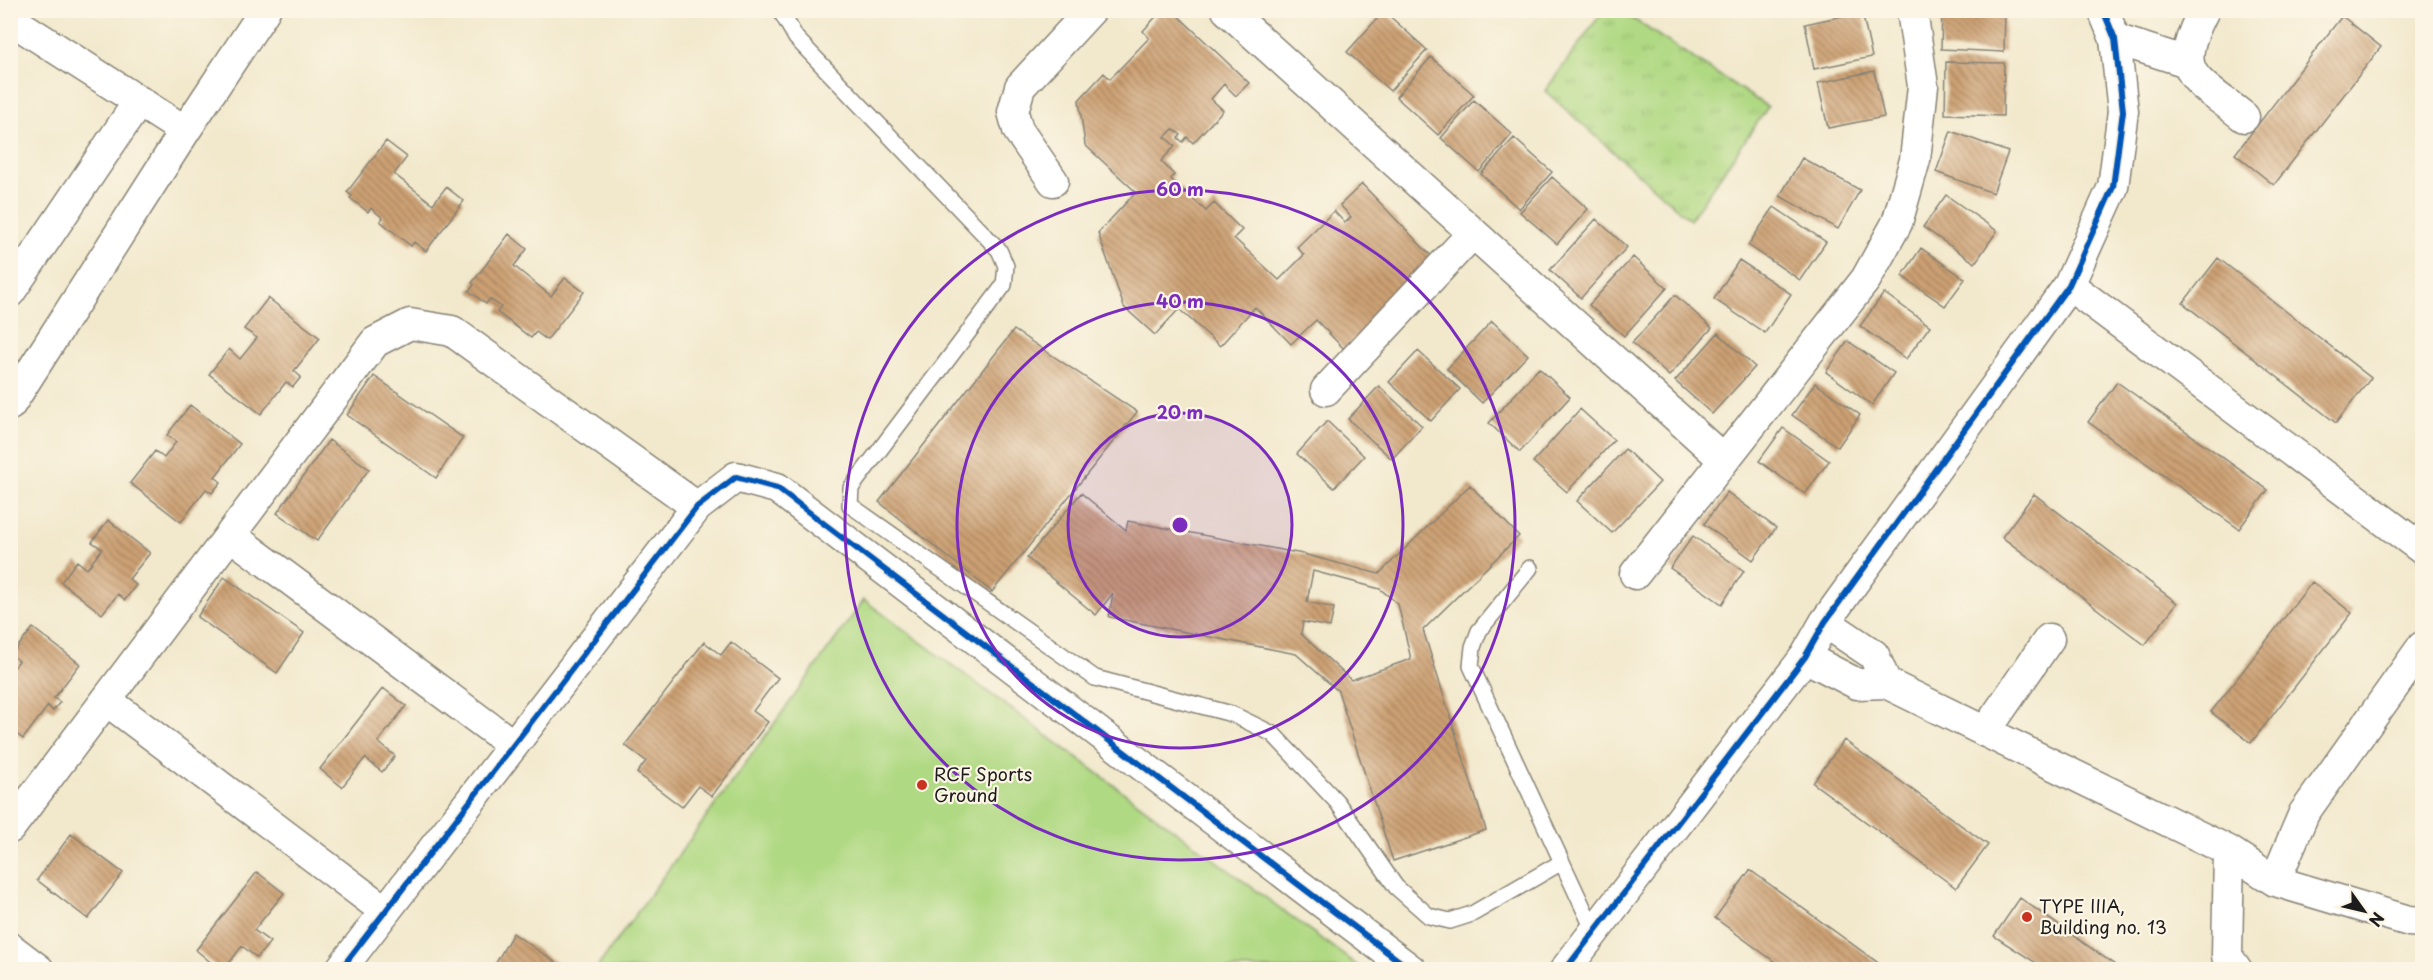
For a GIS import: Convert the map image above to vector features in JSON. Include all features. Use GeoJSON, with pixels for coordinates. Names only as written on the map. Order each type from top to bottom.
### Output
{"type":"FeatureCollection","features":[{"type":"Feature","properties":{"kind":"street"},"geometry":{"type":"LineString","coordinates":[[10,405],[185,130],[265,10]]}},
{"type":"Feature","properties":{"kind":"street"},"geometry":{"type":"LineString","coordinates":[[1053,181],[1018,130],[1013,112],[1020,87],[1091,10]]}},
{"type":"Feature","properties":{"kind":"street"},"geometry":{"type":"LineString","coordinates":[[1227,10],[1724,460]]}},
{"type":"Feature","properties":{"kind":"street"},"geometry":{"type":"LineString","coordinates":[[1635,574],[1866,279],[1897,224],[1915,160],[1923,86],[1912,10]]}},
{"type":"Feature","properties":{"kind":"street"},"geometry":{"type":"LineString","coordinates":[[1565,969],[1806,657],[1825,622],[2069,285],[2113,187],[2123,111],[2115,39],[2103,10]]}},
{"type":"Feature","properties":{"kind":"street"},"geometry":{"type":"LineString","coordinates":[[2204,10],[2192,34],[2187,62],[2194,77],[2244,117]]}},
{"type":"Feature","properties":{"kind":"street"},"geometry":{"type":"LineString","coordinates":[[10,19],[185,130]]}},
{"type":"Feature","properties":{"kind":"street"},"geometry":{"type":"LineString","coordinates":[[2115,39],[2187,62]]}},
{"type":"Feature","properties":{"kind":"street"},"geometry":{"type":"LineString","coordinates":[[10,292],[139,101]]}},
{"type":"Feature","properties":{"kind":"street"},"geometry":{"type":"LineString","coordinates":[[1326,390],[1473,233]]}},
{"type":"Feature","properties":{"kind":"street"},"geometry":{"type":"LineString","coordinates":[[2069,285],[2422,549]]}},
{"type":"Feature","properties":{"kind":"street"},"geometry":{"type":"LineString","coordinates":[[10,828],[375,342],[410,324],[452,331],[697,507]]}},
{"type":"Feature","properties":{"kind":"street"},"geometry":{"type":"LineString","coordinates":[[340,969],[697,507],[736,477],[777,488],[1411,969]]}},
{"type":"Feature","properties":{"kind":"street"},"geometry":{"type":"LineString","coordinates":[[230,535],[513,745]]}},
{"type":"Feature","properties":{"kind":"street"},"geometry":{"type":"LineString","coordinates":[[1825,622],[1874,655],[1886,683]]}},
{"type":"Feature","properties":{"kind":"street"},"geometry":{"type":"LineString","coordinates":[[1985,732],[2049,639]]}},
{"type":"Feature","properties":{"kind":"street"},"geometry":{"type":"LineString","coordinates":[[2275,880],[2304,813],[2422,646]]}},
{"type":"Feature","properties":{"kind":"street"},"geometry":{"type":"LineString","coordinates":[[1806,657],[1857,684],[1886,683],[2229,851],[2275,880],[2409,921],[2422,922]]}},
{"type":"Feature","properties":{"kind":"street"},"geometry":{"type":"LineString","coordinates":[[106,700],[385,911]]}},
{"type":"Feature","properties":{"kind":"street"},"geometry":{"type":"LineString","coordinates":[[2229,851],[2227,956],[2237,969]]}},
{"type":"Feature","properties":{"kind":"street"},"geometry":{"type":"LineString","coordinates":[[10,948],[39,969]]}},
{"type":"Feature","properties":{"kind":"lane"},"geometry":{"type":"LineString","coordinates":[[780,10],[796,38],[999,250],[1006,266],[1004,285],[851,488],[850,505],[1095,678],[1232,714],[1273,734],[1337,802],[1396,887],[1429,916],[1450,921],[1472,914],[1562,862]]}},
{"type":"Feature","properties":{"kind":"lane"},"geometry":{"type":"LineString","coordinates":[[1530,568],[1479,631],[1473,647],[1471,666],[1594,931]]}},
{"type":"Feature","properties":{"kind":"green space"},"geometry":{"type":"Polygon","coordinates":[[[1603,11],[1621,11],[1768,107],[1690,220],[1545,91],[1603,11]]]}},
{"type":"Feature","properties":{"kind":"green space","name":"RCF Sports Ground"},"geometry":{"type":"Polygon","coordinates":[[[864,600],[1362,969],[596,969],[864,600]]]}},
{"type":"Feature","properties":{"kind":"building"},"geometry":{"type":"Polygon","coordinates":[[[1162,10],[1172,10],[1249,83],[1236,96],[1224,84],[1211,99],[1223,110],[1193,143],[1187,137],[1183,142],[1178,138],[1181,135],[1173,129],[1165,137],[1175,146],[1161,161],[1174,175],[1171,179],[1206,211],[1214,203],[1242,230],[1234,238],[1279,280],[1304,255],[1297,247],[1334,211],[1345,223],[1351,217],[1340,205],[1362,184],[1436,261],[1345,350],[1316,320],[1291,344],[1255,307],[1220,346],[1179,309],[1155,335],[1124,307],[1098,233],[1136,192],[1085,145],[1079,100],[1104,73],[1110,79],[1149,38],[1143,31],[1162,10]]]}},
{"type":"Feature","properties":{"kind":"building"},"geometry":{"type":"Polygon","coordinates":[[[1942,10],[2005,10],[2004,52],[1941,49],[1942,10]]]}},
{"type":"Feature","properties":{"kind":"building"},"geometry":{"type":"Polygon","coordinates":[[[1384,11],[1427,50],[1390,91],[1347,52],[1384,11]]]}},
{"type":"Feature","properties":{"kind":"building"},"geometry":{"type":"Polygon","coordinates":[[[1862,12],[1872,57],[1814,69],[1805,24],[1862,12]]]}},
{"type":"Feature","properties":{"kind":"building"},"geometry":{"type":"Polygon","coordinates":[[[2342,16],[2381,47],[2274,185],[2235,154],[2342,16]]]}},
{"type":"Feature","properties":{"kind":"building"},"geometry":{"type":"Polygon","coordinates":[[[1431,57],[1474,95],[1438,135],[1396,97],[1431,57]]]}},
{"type":"Feature","properties":{"kind":"building"},"geometry":{"type":"Polygon","coordinates":[[[1946,62],[2004,63],[2003,116],[1945,114],[1946,62]]]}},
{"type":"Feature","properties":{"kind":"building"},"geometry":{"type":"Polygon","coordinates":[[[1874,71],[1884,117],[1828,128],[1818,83],[1874,71]]]}},
{"type":"Feature","properties":{"kind":"building"},"geometry":{"type":"Polygon","coordinates":[[[1474,100],[1512,134],[1479,172],[1441,138],[1474,100]]]}},
{"type":"Feature","properties":{"kind":"building"},"geometry":{"type":"Polygon","coordinates":[[[1951,131],[2008,152],[1993,193],[1936,172],[1951,131]]]}},
{"type":"Feature","properties":{"kind":"building"},"geometry":{"type":"Polygon","coordinates":[[[1514,138],[1552,172],[1519,209],[1481,174],[1514,138]]]}},
{"type":"Feature","properties":{"kind":"building"},"geometry":{"type":"Polygon","coordinates":[[[386,141],[407,157],[394,174],[433,204],[446,187],[464,201],[426,251],[414,242],[411,246],[380,221],[383,218],[371,208],[368,212],[350,198],[352,196],[347,192],[386,141]]]}},
{"type":"Feature","properties":{"kind":"building"},"geometry":{"type":"Polygon","coordinates":[[[1802,158],[1860,190],[1838,229],[1780,196],[1802,158]]]}},
{"type":"Feature","properties":{"kind":"building"},"geometry":{"type":"Polygon","coordinates":[[[1552,177],[1588,209],[1557,244],[1520,212],[1552,177]]]}},
{"type":"Feature","properties":{"kind":"building"},"geometry":{"type":"Polygon","coordinates":[[[1946,195],[1997,231],[1975,263],[1923,227],[1946,195]]]}},
{"type":"Feature","properties":{"kind":"building"},"geometry":{"type":"Polygon","coordinates":[[[1774,207],[1826,242],[1800,280],[1748,245],[1774,207]]]}},
{"type":"Feature","properties":{"kind":"building"},"geometry":{"type":"Polygon","coordinates":[[[1596,219],[1627,247],[1581,298],[1550,270],[1596,219]]]}},
{"type":"Feature","properties":{"kind":"building"},"geometry":{"type":"Polygon","coordinates":[[[509,234],[527,249],[514,266],[551,296],[565,278],[584,292],[547,340],[536,332],[531,338],[497,312],[501,307],[490,299],[486,304],[469,291],[474,285],[472,283],[509,234]]]}},
{"type":"Feature","properties":{"kind":"building"},"geometry":{"type":"Polygon","coordinates":[[[1921,248],[1965,279],[1945,306],[1902,276],[1921,248]]]}},
{"type":"Feature","properties":{"kind":"building"},"geometry":{"type":"Polygon","coordinates":[[[1633,257],[1667,288],[1624,336],[1589,305],[1633,257]]]}},
{"type":"Feature","properties":{"kind":"building"},"geometry":{"type":"Polygon","coordinates":[[[2218,258],[2371,378],[2336,423],[2183,303],[2218,258]]]}},
{"type":"Feature","properties":{"kind":"building"},"geometry":{"type":"Polygon","coordinates":[[[1739,260],[1791,294],[1765,333],[1714,299],[1739,260]]]}},
{"type":"Feature","properties":{"kind":"building"},"geometry":{"type":"Polygon","coordinates":[[[1884,293],[1930,326],[1906,359],[1860,326],[1884,293]]]}},
{"type":"Feature","properties":{"kind":"building"},"geometry":{"type":"Polygon","coordinates":[[[1675,295],[1712,328],[1669,376],[1632,343],[1675,295]]]}},
{"type":"Feature","properties":{"kind":"building"},"geometry":{"type":"Polygon","coordinates":[[[268,298],[320,338],[294,371],[301,377],[293,387],[286,382],[261,414],[209,374],[229,349],[240,359],[257,338],[244,329],[268,298]]]}},
{"type":"Feature","properties":{"kind":"building"},"geometry":{"type":"Polygon","coordinates":[[[1492,321],[1528,355],[1482,403],[1447,369],[1492,321]]]}},
{"type":"Feature","properties":{"kind":"building"},"geometry":{"type":"Polygon","coordinates":[[[1014,330],[1137,412],[992,592],[879,502],[1014,330]]]}},
{"type":"Feature","properties":{"kind":"building"},"geometry":{"type":"Polygon","coordinates":[[[1718,333],[1755,367],[1712,414],[1675,381],[1718,333]]]}},
{"type":"Feature","properties":{"kind":"building"},"geometry":{"type":"Polygon","coordinates":[[[1848,341],[1894,373],[1872,405],[1826,372],[1848,341]]]}},
{"type":"Feature","properties":{"kind":"building"},"geometry":{"type":"Polygon","coordinates":[[[1418,351],[1460,389],[1431,421],[1389,382],[1418,351]]]}},
{"type":"Feature","properties":{"kind":"building"},"geometry":{"type":"Polygon","coordinates":[[[1539,368],[1570,397],[1520,452],[1489,423],[1539,368]]]}},
{"type":"Feature","properties":{"kind":"building"},"geometry":{"type":"Polygon","coordinates":[[[374,376],[463,438],[436,478],[347,415],[374,376]]]}},
{"type":"Feature","properties":{"kind":"building"},"geometry":{"type":"Polygon","coordinates":[[[2117,382],[2268,490],[2239,529],[2088,422],[2117,382]]]}},
{"type":"Feature","properties":{"kind":"building"},"geometry":{"type":"Polygon","coordinates":[[[1815,383],[1860,415],[1838,447],[1792,415],[1815,383]]]}},
{"type":"Feature","properties":{"kind":"building"},"geometry":{"type":"Polygon","coordinates":[[[1379,386],[1422,426],[1392,459],[1348,419],[1379,386]]]}},
{"type":"Feature","properties":{"kind":"building"},"geometry":{"type":"Polygon","coordinates":[[[190,405],[240,444],[215,477],[221,482],[212,493],[206,489],[181,522],[130,483],[155,451],[164,458],[176,442],[167,435],[190,405]]]}},
{"type":"Feature","properties":{"kind":"building"},"geometry":{"type":"Polygon","coordinates":[[[1580,409],[1614,440],[1567,492],[1533,462],[1580,409]]]}},
{"type":"Feature","properties":{"kind":"building"},"geometry":{"type":"Polygon","coordinates":[[[1327,421],[1364,456],[1334,488],[1297,454],[1327,421]]]}},
{"type":"Feature","properties":{"kind":"building"},"geometry":{"type":"Polygon","coordinates":[[[1783,428],[1829,461],[1805,494],[1759,461],[1783,428]]]}},
{"type":"Feature","properties":{"kind":"building"},"geometry":{"type":"Polygon","coordinates":[[[329,440],[369,469],[317,541],[277,513],[329,440]]]}},
{"type":"Feature","properties":{"kind":"building"},"geometry":{"type":"Polygon","coordinates":[[[1625,449],[1660,482],[1612,533],[1577,501],[1625,449]]]}},
{"type":"Feature","properties":{"kind":"building"},"geometry":{"type":"Polygon","coordinates":[[[1470,485],[1519,536],[1423,630],[1486,830],[1393,861],[1338,691],[1296,654],[1109,617],[1113,593],[1096,615],[1027,558],[1081,493],[1126,530],[1128,521],[1303,554],[1379,574],[1470,485]],[[1313,571],[1307,602],[1334,608],[1330,627],[1303,622],[1301,634],[1351,680],[1411,659],[1398,604],[1380,589],[1313,571]]]}},
{"type":"Feature","properties":{"kind":"building"},"geometry":{"type":"Polygon","coordinates":[[[1727,492],[1776,528],[1753,560],[1704,524],[1727,492]]]}},
{"type":"Feature","properties":{"kind":"building"},"geometry":{"type":"Polygon","coordinates":[[[2034,494],[2177,603],[2145,645],[2002,537],[2034,494]]]}},
{"type":"Feature","properties":{"kind":"building"},"geometry":{"type":"Polygon","coordinates":[[[108,520],[150,553],[129,579],[136,585],[125,600],[118,594],[102,614],[61,582],[77,561],[87,569],[102,549],[92,542],[108,520]]]}},
{"type":"Feature","properties":{"kind":"building"},"geometry":{"type":"Polygon","coordinates":[[[1693,536],[1744,571],[1722,604],[1670,568],[1693,536]]]}},
{"type":"Feature","properties":{"kind":"building"},"geometry":{"type":"Polygon","coordinates":[[[224,577],[304,633],[277,673],[197,617],[224,577]]]}},
{"type":"Feature","properties":{"kind":"building"},"geometry":{"type":"Polygon","coordinates":[[[2312,582],[2352,613],[2251,743],[2211,712],[2312,582]]]}},
{"type":"Feature","properties":{"kind":"building"},"geometry":{"type":"Polygon","coordinates":[[[33,628],[80,664],[54,698],[60,702],[53,711],[48,706],[23,739],[10,729],[10,673],[19,661],[11,655],[33,628]]]}},
{"type":"Feature","properties":{"kind":"building"},"geometry":{"type":"Polygon","coordinates":[[[704,642],[721,655],[731,642],[778,678],[753,711],[768,722],[712,796],[698,786],[682,807],[637,773],[646,761],[625,745],[704,642]]]}},
{"type":"Feature","properties":{"kind":"building"},"geometry":{"type":"Polygon","coordinates":[[[383,688],[406,706],[378,742],[395,756],[382,772],[365,758],[342,787],[320,769],[383,688]]]}},
{"type":"Feature","properties":{"kind":"building"},"geometry":{"type":"Polygon","coordinates":[[[1844,740],[1988,845],[1956,888],[1813,783],[1844,740]]]}},
{"type":"Feature","properties":{"kind":"building"},"geometry":{"type":"Polygon","coordinates":[[[71,834],[123,873],[88,919],[37,880],[71,834]]]}},
{"type":"Feature","properties":{"kind":"building"},"geometry":{"type":"Polygon","coordinates":[[[1750,870],[1888,970],[1786,970],[1715,918],[1750,870]]]}},
{"type":"Feature","properties":{"kind":"building"},"geometry":{"type":"Polygon","coordinates":[[[257,872],[284,893],[254,930],[270,942],[257,958],[242,946],[224,970],[220,970],[196,950],[257,872]]]}},
{"type":"Feature","properties":{"kind":"building","name":"TYPE IIIA, Building no. 13"},"geometry":{"type":"Polygon","coordinates":[[[2020,898],[2122,970],[2047,970],[1994,936],[2020,898]]]}},
{"type":"Feature","properties":{"kind":"building"},"geometry":{"type":"Polygon","coordinates":[[[513,933],[562,967],[560,970],[492,970],[513,933]]]}},
{"type":"Feature","properties":{"kind":"cycle path"},"geometry":{"type":"LineString","coordinates":[[1565,970],[1805,657],[1825,622],[2069,285],[2113,187],[2123,111],[2115,39],[2103,10]]}},
{"type":"Feature","properties":{"kind":"cycle path"},"geometry":{"type":"LineString","coordinates":[[340,970],[697,507],[736,477],[777,488],[1411,970]]}},
{"type":"Feature","properties":{"kind":"place","name":"RCF Sports Ground"},"geometry":{"type":"Point","coordinates":[922,785]}},
{"type":"Feature","properties":{"kind":"place","name":"TYPE IIIA, Building no. 13"},"geometry":{"type":"Point","coordinates":[2027,917]}}]}
